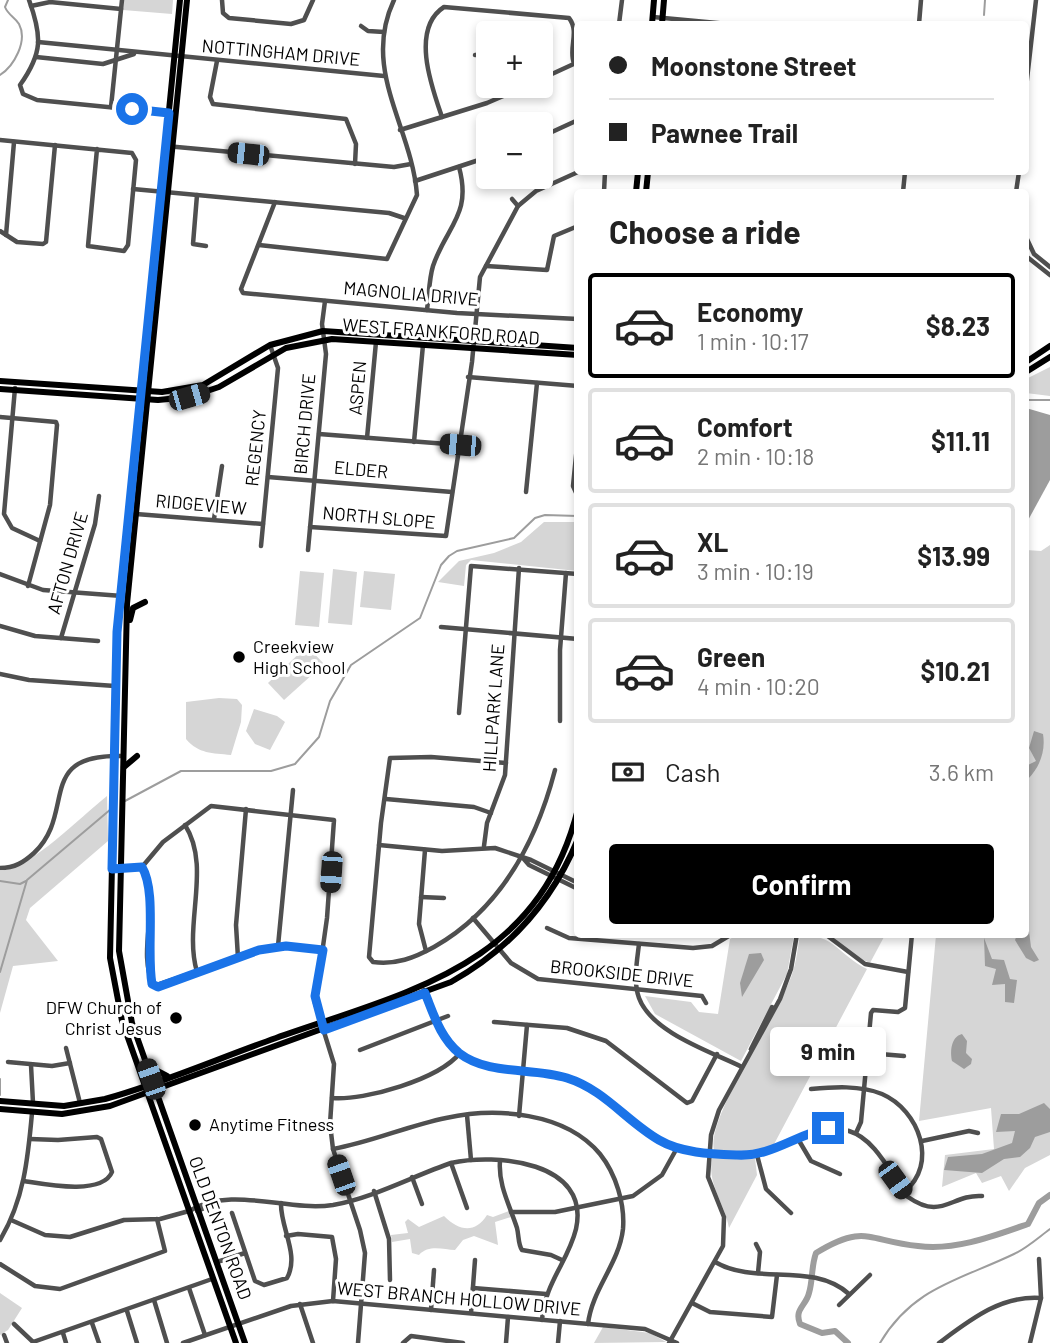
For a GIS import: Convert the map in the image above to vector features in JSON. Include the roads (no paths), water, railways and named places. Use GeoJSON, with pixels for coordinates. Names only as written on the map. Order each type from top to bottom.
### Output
{"type":"FeatureCollection","features":[{"type":"Feature","properties":{"kind":"main road","name":"OLD DENTON ROAD"},"geometry":{"type":"LineString","coordinates":[[140,390],[170,146],[180,0]]}},
{"type":"Feature","properties":{"kind":"main road","name":"OLD DENTON ROAD"},"geometry":{"type":"LineString","coordinates":[[170,146],[169,113],[187,0]]}},
{"type":"Feature","properties":{"kind":"main road"},"geometry":{"type":"LineString","coordinates":[[652,21],[654,0]]}},
{"type":"Feature","properties":{"kind":"main road"},"geometry":{"type":"LineString","coordinates":[[662,21],[664,0]]}},
{"type":"Feature","properties":{"kind":"main road","name":"OLD DENTON ROAD"},"geometry":{"type":"LineString","coordinates":[[116,869],[121,820],[124,596],[128,513],[137,468],[158,303],[165,192]]}},
{"type":"Feature","properties":{"kind":"main road"},"geometry":{"type":"LineString","coordinates":[[149,302],[158,303]]}},
{"type":"Feature","properties":{"kind":"main road","name":"WEST FRANKFORD ROAD"},"geometry":{"type":"LineString","coordinates":[[145,396],[203,385],[270,345],[323,331],[574,355]]}},
{"type":"Feature","properties":{"kind":"main road","name":"WEST FRANKFORD ROAD"},"geometry":{"type":"LineString","coordinates":[[145,396],[175,399],[206,392],[273,354],[304,342],[376,341],[424,345],[574,348]]}},
{"type":"Feature","properties":{"kind":"main road"},"geometry":{"type":"LineString","coordinates":[[1029,360],[1050,346]]}},
{"type":"Feature","properties":{"kind":"main road"},"geometry":{"type":"LineString","coordinates":[[1029,370],[1050,357]]}},
{"type":"Feature","properties":{"kind":"main road"},"geometry":{"type":"LineString","coordinates":[[0,381],[15,386]]}},
{"type":"Feature","properties":{"kind":"main road"},"geometry":{"type":"LineString","coordinates":[[0,388],[15,386],[145,396]]}},
{"type":"Feature","properties":{"kind":"main road"},"geometry":{"type":"LineString","coordinates":[[89,391],[140,390],[145,396]]}},
{"type":"Feature","properties":{"kind":"main road","name":"OLD DENTON ROAD"},"geometry":{"type":"LineString","coordinates":[[137,468],[136,514],[115,686],[113,826],[123,1007],[146,1089],[236,1343]]}},
{"type":"Feature","properties":{"kind":"main road"},"geometry":{"type":"LineString","coordinates":[[125,631],[133,608],[145,602]]}},
{"type":"Feature","properties":{"kind":"main road"},"geometry":{"type":"LineString","coordinates":[[122,769],[137,756]]}},
{"type":"Feature","properties":{"kind":"main road"},"geometry":{"type":"LineString","coordinates":[[0,1110],[62,1114],[96,1110],[169,1077],[259,1044],[377,1002],[424,990],[452,974],[495,943],[523,915],[553,873],[574,819]]}},
{"type":"Feature","properties":{"kind":"main road"},"geometry":{"type":"LineString","coordinates":[[154,1086],[170,1085],[214,1070],[380,1010],[467,974],[500,950],[528,922],[560,877],[574,847]]}},
{"type":"Feature","properties":{"kind":"main road"},"geometry":{"type":"LineString","coordinates":[[377,1002],[380,1010]]}},
{"type":"Feature","properties":{"kind":"main road","name":"OLD DENTON ROAD"},"geometry":{"type":"LineString","coordinates":[[123,1007],[154,1086],[245,1343]]}},
{"type":"Feature","properties":{"kind":"main road"},"geometry":{"type":"LineString","coordinates":[[259,1044],[262,1052]]}},
{"type":"Feature","properties":{"kind":"main road"},"geometry":{"type":"LineString","coordinates":[[211,1062],[214,1070]]}},
{"type":"Feature","properties":{"kind":"main road"},"geometry":{"type":"LineString","coordinates":[[146,1065],[169,1077]]}},
{"type":"Feature","properties":{"kind":"main road"},"geometry":{"type":"LineString","coordinates":[[160,1104],[170,1085]]}},
{"type":"Feature","properties":{"kind":"main road"},"geometry":{"type":"LineString","coordinates":[[0,1101],[80,1104],[146,1089]]}},
{"type":"Feature","properties":{"kind":"main road"},"geometry":{"type":"LineString","coordinates":[[32,1113],[33,1104]]}},
{"type":"Feature","properties":{"kind":"street"},"geometry":{"type":"LineString","coordinates":[[29,0],[39,25],[38,42],[36,57],[19,89],[37,100],[169,113]]}},
{"type":"Feature","properties":{"kind":"street"},"geometry":{"type":"LineString","coordinates":[[111,107],[122,0]]}},
{"type":"Feature","properties":{"kind":"street"},"geometry":{"type":"LineString","coordinates":[[222,0],[223,13],[229,18],[292,24],[304,20],[313,0]]}},
{"type":"Feature","properties":{"kind":"street"},"geometry":{"type":"LineString","coordinates":[[259,245],[280,250],[388,261],[404,218],[417,198],[411,164],[384,76],[384,32],[394,0]]}},
{"type":"Feature","properties":{"kind":"street"},"geometry":{"type":"LineString","coordinates":[[488,10],[489,0]]}},
{"type":"Feature","properties":{"kind":"street"},"geometry":{"type":"LineString","coordinates":[[620,21],[622,0]]}},
{"type":"Feature","properties":{"kind":"street"},"geometry":{"type":"LineString","coordinates":[[919,21],[921,0]]}},
{"type":"Feature","properties":{"kind":"street"},"geometry":{"type":"LineString","coordinates":[[1029,62],[1036,0]]}},
{"type":"Feature","properties":{"kind":"street"},"geometry":{"type":"LineString","coordinates":[[32,6],[50,2],[121,9]]}},
{"type":"Feature","properties":{"kind":"street"},"geometry":{"type":"LineString","coordinates":[[442,117],[426,65],[426,46],[433,20],[441,8],[448,6],[569,18],[574,29],[574,58]]}},
{"type":"Feature","properties":{"kind":"street"},"geometry":{"type":"LineString","coordinates":[[361,26],[368,30],[384,32]]}},
{"type":"Feature","properties":{"kind":"street","name":"NOTTINGHAM DRIVE"},"geometry":{"type":"LineString","coordinates":[[38,42],[178,58],[384,76]]}},
{"type":"Feature","properties":{"kind":"street"},"geometry":{"type":"LineString","coordinates":[[36,57],[103,64],[138,53]]}},
{"type":"Feature","properties":{"kind":"street"},"geometry":{"type":"LineString","coordinates":[[217,61],[211,97],[214,104],[346,119],[356,144],[355,164]]}},
{"type":"Feature","properties":{"kind":"street"},"geometry":{"type":"LineString","coordinates":[[553,74],[574,64]]}},
{"type":"Feature","properties":{"kind":"street"},"geometry":{"type":"LineString","coordinates":[[400,130],[498,98]]}},
{"type":"Feature","properties":{"kind":"street"},"geometry":{"type":"LineString","coordinates":[[553,131],[574,122]]}},
{"type":"Feature","properties":{"kind":"street"},"geometry":{"type":"LineString","coordinates":[[0,140],[132,152],[136,156],[127,250],[91,248],[87,243],[97,149]]}},
{"type":"Feature","properties":{"kind":"street"},"geometry":{"type":"LineString","coordinates":[[6,235],[14,142]]}},
{"type":"Feature","properties":{"kind":"street"},"geometry":{"type":"LineString","coordinates":[[0,231],[17,242],[46,242],[55,145]]}},
{"type":"Feature","properties":{"kind":"street"},"geometry":{"type":"LineString","coordinates":[[170,146],[394,167],[411,164]]}},
{"type":"Feature","properties":{"kind":"street"},"geometry":{"type":"LineString","coordinates":[[415,181],[476,162]]}},
{"type":"Feature","properties":{"kind":"street"},"geometry":{"type":"LineString","coordinates":[[427,310],[433,267],[461,215],[464,188],[459,167]]}},
{"type":"Feature","properties":{"kind":"street"},"geometry":{"type":"LineString","coordinates":[[452,492],[473,346],[477,285],[518,206],[537,191],[574,174]]}},
{"type":"Feature","properties":{"kind":"street"},"geometry":{"type":"LineString","coordinates":[[133,189],[389,213],[404,218]]}},
{"type":"Feature","properties":{"kind":"street"},"geometry":{"type":"LineString","coordinates":[[197,195],[193,244],[206,246]]}},
{"type":"Feature","properties":{"kind":"street"},"geometry":{"type":"LineString","coordinates":[[512,199],[518,206]]}},
{"type":"Feature","properties":{"kind":"street","name":"MAGNOLIA DRIVE"},"geometry":{"type":"LineString","coordinates":[[275,202],[241,289],[241,296],[574,319]]}},
{"type":"Feature","properties":{"kind":"street"},"geometry":{"type":"LineString","coordinates":[[486,266],[547,271],[554,236],[574,228]]}},
{"type":"Feature","properties":{"kind":"street"},"geometry":{"type":"LineString","coordinates":[[1029,243],[1034,254],[1050,267]]}},
{"type":"Feature","properties":{"kind":"street"},"geometry":{"type":"LineString","coordinates":[[1029,257],[1034,254]]}},
{"type":"Feature","properties":{"kind":"street"},"geometry":{"type":"LineString","coordinates":[[1029,259],[1050,275]]}},
{"type":"Feature","properties":{"kind":"street","name":"BIRCH DRIVE"},"geometry":{"type":"LineString","coordinates":[[308,550],[326,354],[323,331],[325,301]]}},
{"type":"Feature","properties":{"kind":"street","name":"ASPEN"},"geometry":{"type":"LineString","coordinates":[[367,438],[376,341]]}},
{"type":"Feature","properties":{"kind":"street","name":"REGENCY"},"geometry":{"type":"LineString","coordinates":[[261,546],[278,368],[270,345]]}},
{"type":"Feature","properties":{"kind":"street"},"geometry":{"type":"LineString","coordinates":[[414,442],[424,345]]}},
{"type":"Feature","properties":{"kind":"street"},"geometry":{"type":"LineString","coordinates":[[468,377],[574,386]]}},
{"type":"Feature","properties":{"kind":"street"},"geometry":{"type":"LineString","coordinates":[[526,492],[537,383]]}},
{"type":"Feature","properties":{"kind":"street"},"geometry":{"type":"LineString","coordinates":[[15,386],[4,517],[12,528],[40,541]]}},
{"type":"Feature","properties":{"kind":"street"},"geometry":{"type":"LineString","coordinates":[[0,417],[56,422],[57,425],[50,505],[28,586]]}},
{"type":"Feature","properties":{"kind":"street"},"geometry":{"type":"LineString","coordinates":[[319,434],[460,445]]}},
{"type":"Feature","properties":{"kind":"street"},"geometry":{"type":"LineString","coordinates":[[214,519],[222,466]]}},
{"type":"Feature","properties":{"kind":"street","name":"ELDER"},"geometry":{"type":"LineString","coordinates":[[268,477],[452,492]]}},
{"type":"Feature","properties":{"kind":"street","name":"NORTH SLOPE"},"geometry":{"type":"LineString","coordinates":[[310,527],[446,536],[452,492]]}},
{"type":"Feature","properties":{"kind":"street","name":"AFTON DRIVE"},"geometry":{"type":"LineString","coordinates":[[61,638],[95,524],[99,496]]}},
{"type":"Feature","properties":{"kind":"street","name":"RIDGEVIEW"},"geometry":{"type":"LineString","coordinates":[[128,513],[263,524]]}},
{"type":"Feature","properties":{"kind":"street"},"geometry":{"type":"LineString","coordinates":[[459,713],[471,566],[574,574]]}},
{"type":"Feature","properties":{"kind":"street","name":"HILLPARK LANE"},"geometry":{"type":"LineString","coordinates":[[484,846],[491,813],[504,782],[519,568]]}},
{"type":"Feature","properties":{"kind":"street"},"geometry":{"type":"LineString","coordinates":[[560,721],[561,637],[566,573]]}},
{"type":"Feature","properties":{"kind":"street"},"geometry":{"type":"LineString","coordinates":[[0,574],[28,586],[124,596]]}},
{"type":"Feature","properties":{"kind":"street"},"geometry":{"type":"LineString","coordinates":[[0,626],[26,634],[98,641]]}},
{"type":"Feature","properties":{"kind":"street"},"geometry":{"type":"LineString","coordinates":[[441,627],[574,639]]}},
{"type":"Feature","properties":{"kind":"street"},"geometry":{"type":"LineString","coordinates":[[0,674],[29,680],[115,686]]}},
{"type":"Feature","properties":{"kind":"street"},"geometry":{"type":"LineString","coordinates":[[0,868],[21,864],[46,841],[53,827],[58,790],[76,766],[91,757],[123,756]]}},
{"type":"Feature","properties":{"kind":"street"},"geometry":{"type":"LineString","coordinates":[[506,763],[393,756],[389,761],[369,957],[379,962],[405,961],[426,951],[473,918],[508,880],[522,858],[545,809],[555,770]]}},
{"type":"Feature","properties":{"kind":"street"},"geometry":{"type":"LineString","coordinates":[[278,946],[293,790]]}},
{"type":"Feature","properties":{"kind":"street"},"geometry":{"type":"LineString","coordinates":[[386,799],[474,807],[491,813]]}},
{"type":"Feature","properties":{"kind":"street"},"geometry":{"type":"LineString","coordinates":[[116,869],[142,867],[163,842],[211,806],[334,820],[323,950],[315,996],[334,1064],[333,1149],[365,1253],[358,1343]]}},
{"type":"Feature","properties":{"kind":"street"},"geometry":{"type":"LineString","coordinates":[[239,958],[236,935],[246,809]]}},
{"type":"Feature","properties":{"kind":"street"},"geometry":{"type":"LineString","coordinates":[[184,825],[196,848],[192,952],[197,972]]}},
{"type":"Feature","properties":{"kind":"street"},"geometry":{"type":"LineString","coordinates":[[379,845],[451,851],[484,846],[522,858],[529,865],[553,873],[574,886]]}},
{"type":"Feature","properties":{"kind":"street"},"geometry":{"type":"LineString","coordinates":[[425,850],[419,931],[426,951]]}},
{"type":"Feature","properties":{"kind":"street"},"geometry":{"type":"LineString","coordinates":[[142,867],[150,886],[148,951],[152,984],[158,987],[278,946],[323,950]]}},
{"type":"Feature","properties":{"kind":"street"},"geometry":{"type":"LineString","coordinates":[[560,877],[574,882]]}},
{"type":"Feature","properties":{"kind":"street"},"geometry":{"type":"LineString","coordinates":[[421,897],[444,898]]}},
{"type":"Feature","properties":{"kind":"street","name":"BROOKSIDE DRIVE"},"geometry":{"type":"LineString","coordinates":[[473,918],[518,969],[538,979],[702,996],[706,1003]]}},
{"type":"Feature","properties":{"kind":"street"},"geometry":{"type":"LineString","coordinates":[[547,928],[569,938],[639,944],[702,947],[726,938]]}},
{"type":"Feature","properties":{"kind":"street"},"geometry":{"type":"LineString","coordinates":[[670,1341],[725,1241],[725,1222],[709,1184],[709,1152],[717,1116],[782,992],[791,969],[796,938]]}},
{"type":"Feature","properties":{"kind":"street"},"geometry":{"type":"LineString","coordinates":[[830,938],[859,962],[878,969],[908,972]]}},
{"type":"Feature","properties":{"kind":"street"},"geometry":{"type":"LineString","coordinates":[[856,1133],[861,1122],[872,1011],[903,1011],[912,938]]}},
{"type":"Feature","properties":{"kind":"street"},"geometry":{"type":"LineString","coordinates":[[639,944],[636,990],[643,1007],[659,1023],[685,1041],[742,1067]]}},
{"type":"Feature","properties":{"kind":"street"},"geometry":{"type":"LineString","coordinates":[[424,990],[436,1023],[460,1053],[490,1067],[552,1074],[586,1086],[658,1139],[677,1147],[758,1155],[828,1128],[856,1133],[869,1143],[904,1192],[917,1203],[933,1208],[982,1196]]}},
{"type":"Feature","properties":{"kind":"street"},"geometry":{"type":"LineString","coordinates":[[360,1050],[436,1023],[447,1016]]}},
{"type":"Feature","properties":{"kind":"street"},"geometry":{"type":"LineString","coordinates":[[494,1021],[567,1028],[607,1041],[687,1103],[692,1101],[717,1054]]}},
{"type":"Feature","properties":{"kind":"street"},"geometry":{"type":"LineString","coordinates":[[519,1116],[527,1025]]}},
{"type":"Feature","properties":{"kind":"street"},"geometry":{"type":"LineString","coordinates":[[66,1048],[80,1104]]}},
{"type":"Feature","properties":{"kind":"street"},"geometry":{"type":"LineString","coordinates":[[832,1050],[904,1056]]}},
{"type":"Feature","properties":{"kind":"street"},"geometry":{"type":"LineString","coordinates":[[332,1098],[364,1097],[439,1070],[460,1053]]}},
{"type":"Feature","properties":{"kind":"street"},"geometry":{"type":"LineString","coordinates":[[8,1062],[62,1066],[70,1063]]}},
{"type":"Feature","properties":{"kind":"street"},"geometry":{"type":"LineString","coordinates":[[31,1065],[33,1104]]}},
{"type":"Feature","properties":{"kind":"street"},"geometry":{"type":"LineString","coordinates":[[811,1089],[864,1090],[882,1094],[897,1104],[922,1141],[922,1169],[904,1192]]}},
{"type":"Feature","properties":{"kind":"street"},"geometry":{"type":"LineString","coordinates":[[0,1240],[11,1220],[24,1181],[32,1113]]}},
{"type":"Feature","properties":{"kind":"street"},"geometry":{"type":"LineString","coordinates":[[333,1149],[373,1142],[435,1121],[467,1115],[519,1116],[558,1124],[587,1141],[606,1164],[621,1200],[623,1229],[619,1245],[592,1301],[587,1324]]}},
{"type":"Feature","properties":{"kind":"street"},"geometry":{"type":"LineString","coordinates":[[467,1115],[471,1160]]}},
{"type":"Feature","properties":{"kind":"street"},"geometry":{"type":"LineString","coordinates":[[922,1141],[969,1131],[978,1133]]}},
{"type":"Feature","properties":{"kind":"street"},"geometry":{"type":"LineString","coordinates":[[24,1181],[66,1188],[93,1184],[110,1177],[107,1156],[97,1137],[30,1139]]}},
{"type":"Feature","properties":{"kind":"street"},"geometry":{"type":"LineString","coordinates":[[799,1139],[811,1161],[840,1174]]}},
{"type":"Feature","properties":{"kind":"street"},"geometry":{"type":"LineString","coordinates":[[511,1212],[576,1209],[621,1200],[640,1193],[655,1182],[668,1167],[677,1147]]}},
{"type":"Feature","properties":{"kind":"street"},"geometry":{"type":"LineString","coordinates":[[758,1155],[766,1189],[791,1213]]}},
{"type":"Feature","properties":{"kind":"street"},"geometry":{"type":"LineString","coordinates":[[11,1220],[45,1235],[70,1237],[124,1220],[157,1219],[219,1202],[244,1200],[324,1206],[350,1200],[451,1163],[471,1160],[534,1164],[554,1174],[569,1191],[576,1209],[576,1229],[546,1294],[542,1320]]}},
{"type":"Feature","properties":{"kind":"street"},"geometry":{"type":"LineString","coordinates":[[500,1161],[501,1181],[522,1250],[551,1255],[562,1260]]}},
{"type":"Feature","properties":{"kind":"street"},"geometry":{"type":"LineString","coordinates":[[451,1163],[467,1208]]}},
{"type":"Feature","properties":{"kind":"street"},"geometry":{"type":"LineString","coordinates":[[412,1177],[422,1204]]}},
{"type":"Feature","properties":{"kind":"street"},"geometry":{"type":"LineString","coordinates":[[374,1191],[389,1239],[390,1280]]}},
{"type":"Feature","properties":{"kind":"street"},"geometry":{"type":"LineString","coordinates":[[232,1213],[257,1285],[264,1285],[288,1276],[291,1255],[281,1218],[281,1203]]}},
{"type":"Feature","properties":{"kind":"street"},"geometry":{"type":"LineString","coordinates":[[0,1264],[35,1286],[49,1289],[66,1287],[165,1251],[157,1219]]}},
{"type":"Feature","properties":{"kind":"street"},"geometry":{"type":"LineString","coordinates":[[286,1236],[298,1234],[332,1237],[336,1259],[332,1301]]}},
{"type":"Feature","properties":{"kind":"street"},"geometry":{"type":"LineString","coordinates":[[756,1244],[760,1252],[758,1273]]}},
{"type":"Feature","properties":{"kind":"street"},"geometry":{"type":"LineString","coordinates":[[217,1262],[245,1253]]}},
{"type":"Feature","properties":{"kind":"street"},"geometry":{"type":"LineString","coordinates":[[1030,1343],[1041,1298],[1039,1259]]}},
{"type":"Feature","properties":{"kind":"street"},"geometry":{"type":"LineString","coordinates":[[471,1313],[475,1260]]}},
{"type":"Feature","properties":{"kind":"street"},"geometry":{"type":"LineString","coordinates":[[715,1262],[733,1270],[817,1278],[835,1283],[849,1294]]}},
{"type":"Feature","properties":{"kind":"street"},"geometry":{"type":"LineString","coordinates":[[431,1310],[434,1270]]}},
{"type":"Feature","properties":{"kind":"street"},"geometry":{"type":"LineString","coordinates":[[692,1303],[716,1313],[772,1317],[777,1275]]}},
{"type":"Feature","properties":{"kind":"street"},"geometry":{"type":"LineString","coordinates":[[839,1306],[870,1275]]}},
{"type":"Feature","properties":{"kind":"street"},"geometry":{"type":"LineString","coordinates":[[14,1324],[33,1342],[212,1279]]}},
{"type":"Feature","properties":{"kind":"street"},"geometry":{"type":"LineString","coordinates":[[473,1287],[546,1294]]}},
{"type":"Feature","properties":{"kind":"street"},"geometry":{"type":"LineString","coordinates":[[189,1288],[205,1335]]}},
{"type":"Feature","properties":{"kind":"street"},"geometry":{"type":"LineString","coordinates":[[939,1343],[948,1340],[1001,1303],[1018,1298],[1041,1298]]}},
{"type":"Feature","properties":{"kind":"street"},"geometry":{"type":"LineString","coordinates":[[155,1300],[167,1343]]}},
{"type":"Feature","properties":{"kind":"street","name":"WEST BRANCH HOLLOW DRIVE"},"geometry":{"type":"LineString","coordinates":[[183,1343],[300,1304],[332,1301],[645,1329],[677,1343]]}},
{"type":"Feature","properties":{"kind":"street"},"geometry":{"type":"LineString","coordinates":[[300,1304],[313,1343]]}},
{"type":"Feature","properties":{"kind":"street"},"geometry":{"type":"LineString","coordinates":[[127,1311],[137,1343]]}},
{"type":"Feature","properties":{"kind":"street"},"geometry":{"type":"LineString","coordinates":[[506,1343],[509,1317]]}},
{"type":"Feature","properties":{"kind":"street"},"geometry":{"type":"LineString","coordinates":[[558,1343],[560,1321]]}},
{"type":"Feature","properties":{"kind":"street"},"geometry":{"type":"LineString","coordinates":[[92,1323],[99,1343]]}},
{"type":"Feature","properties":{"kind":"street"},"geometry":{"type":"LineString","coordinates":[[63,1333],[66,1343]]}},
{"type":"Feature","properties":{"kind":"street"},"geometry":{"type":"LineString","coordinates":[[4,1335],[7,1343]]}},
{"type":"Feature","properties":{"kind":"street"},"geometry":{"type":"LineString","coordinates":[[405,1340],[463,1343]]}},
{"type":"Feature","properties":{"kind":"waterway"},"geometry":{"type":"LineString","coordinates":[[0,75],[15,59],[22,38],[19,24],[5,7],[8,0]]}},
{"type":"Feature","properties":{"kind":"waterway"},"geometry":{"type":"LineString","coordinates":[[984,15],[985,0]]}},
{"type":"Feature","properties":{"kind":"waterway"},"geometry":{"type":"LineString","coordinates":[[1029,400],[1050,400]]}},
{"type":"Feature","properties":{"kind":"waterway"},"geometry":{"type":"LineString","coordinates":[[125,801],[181,771],[271,771],[295,764],[319,737],[330,701],[351,665],[420,618],[441,565],[449,556],[457,551],[514,538],[535,518],[545,515],[574,516]]}},
{"type":"Feature","properties":{"kind":"waterway"},"geometry":{"type":"LineString","coordinates":[[0,972],[27,880],[111,809]]}},
{"type":"Feature","properties":{"kind":"waterway"},"geometry":{"type":"LineString","coordinates":[[0,881],[20,884],[26,881]]}},
{"type":"Feature","properties":{"kind":"waterway"},"geometry":{"type":"LineString","coordinates":[[0,1079],[0,1095]]}},
{"type":"Feature","properties":{"kind":"waterway"},"geometry":{"type":"LineString","coordinates":[[848,1343],[835,1331],[822,1333],[800,1324],[798,1315],[808,1297],[816,1253],[832,1244],[857,1236],[932,1247],[974,1241],[1028,1224],[1039,1203],[1050,1195]]}},
{"type":"Feature","properties":{"kind":"waterway"},"geometry":{"type":"LineString","coordinates":[[880,1343],[907,1309],[923,1297],[939,1287],[1019,1252],[1050,1229]]}},
{"type":"Feature","properties":{"kind":"place","name":"Creekview High School"},"geometry":{"type":"Point","coordinates":[239,657]}},
{"type":"Feature","properties":{"kind":"place","name":"DFW Church of Christ Jesus"},"geometry":{"type":"Point","coordinates":[176,1018]}},
{"type":"Feature","properties":{"kind":"place","name":"Anytime Fitness"},"geometry":{"type":"Point","coordinates":[195,1125]}}]}
